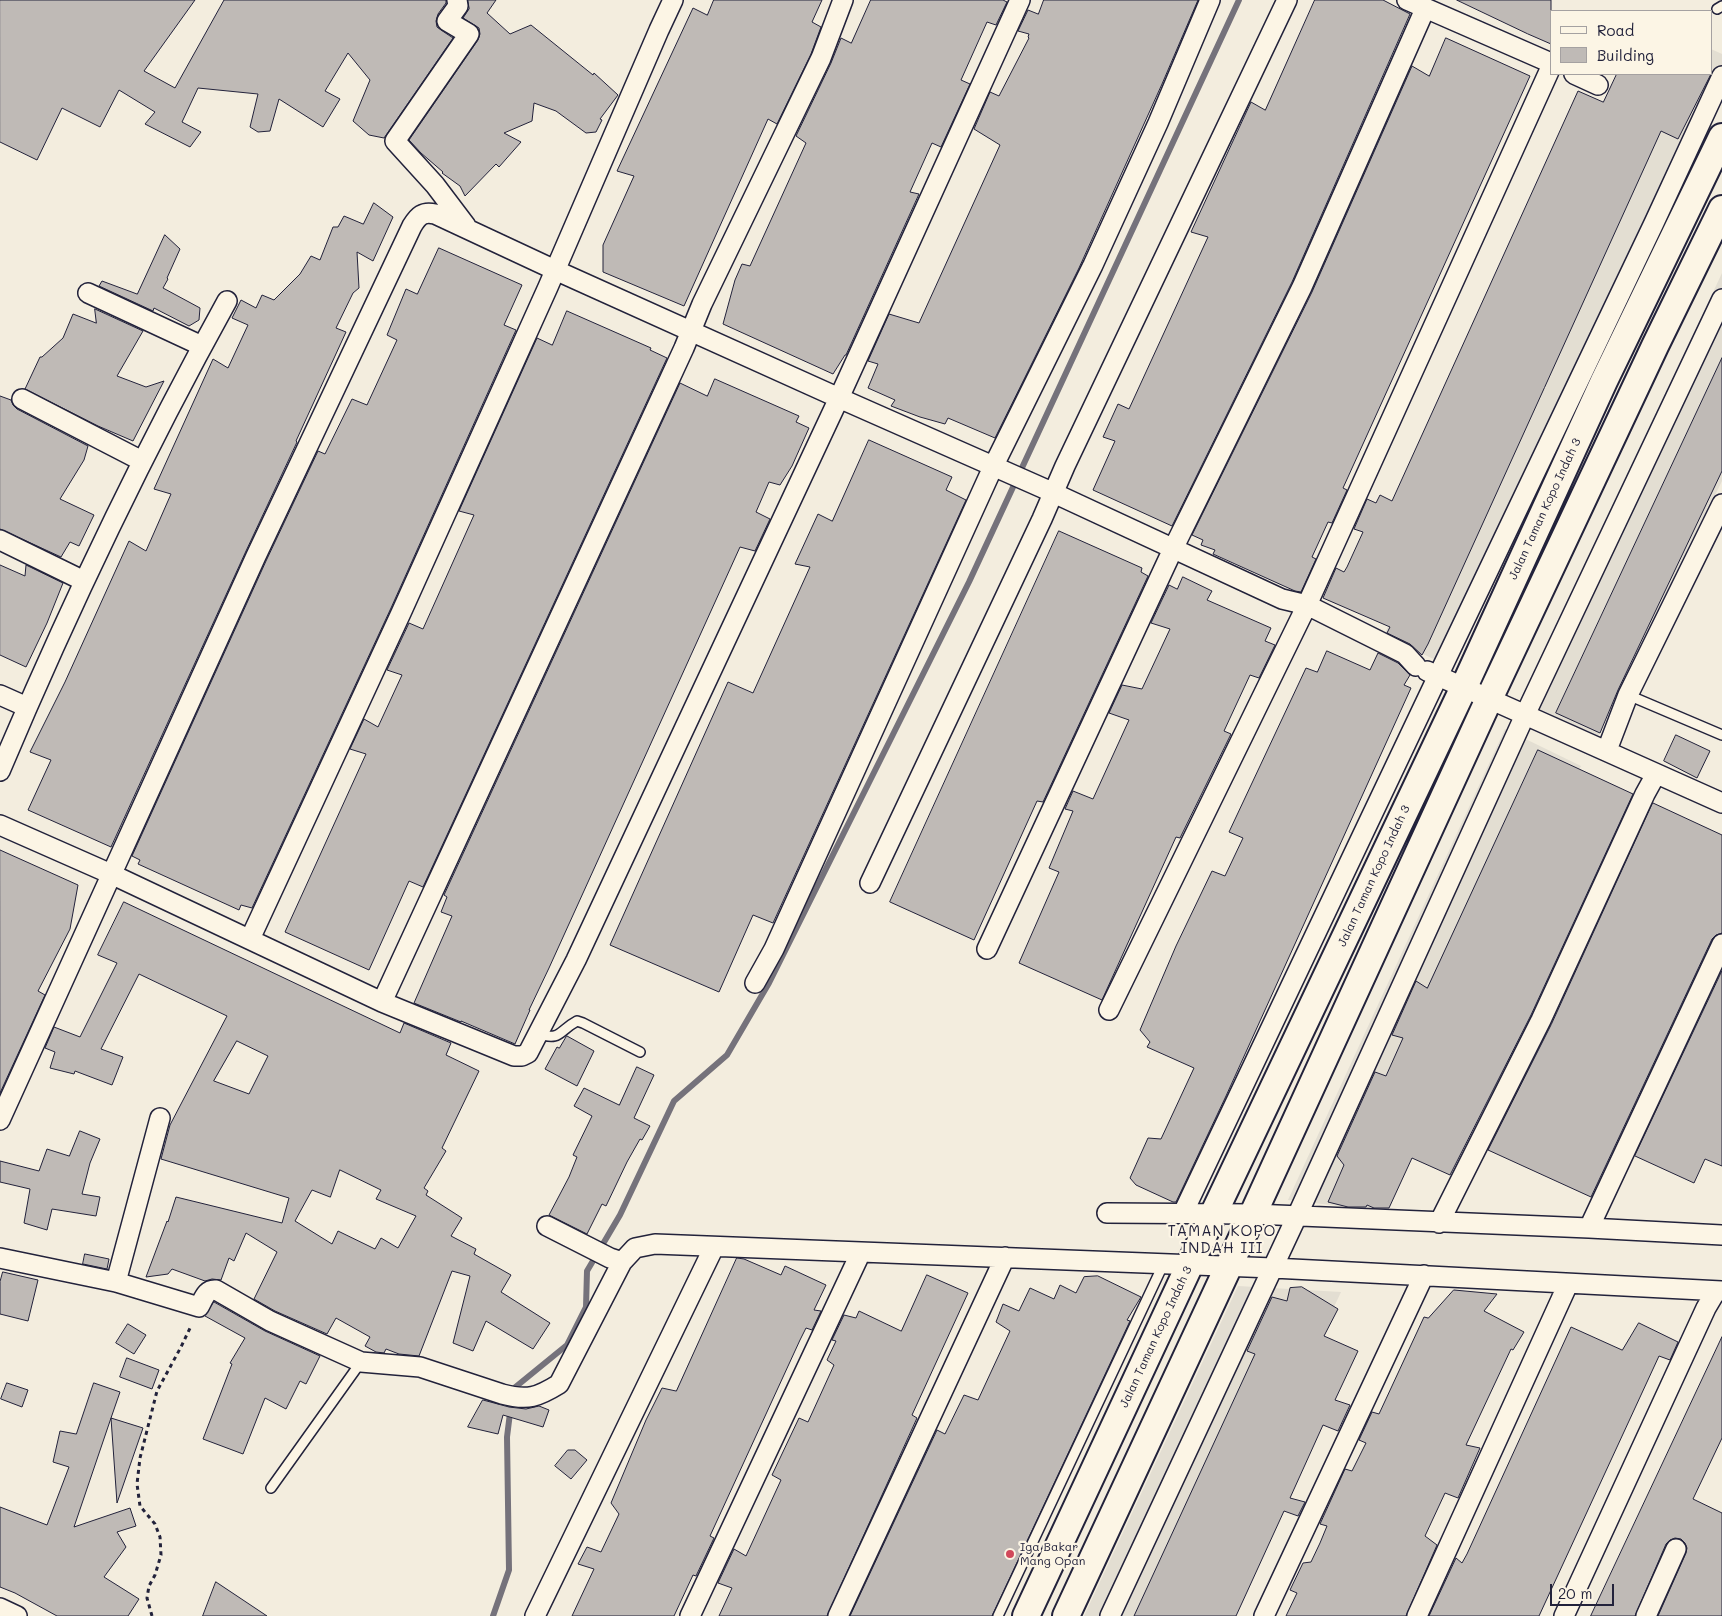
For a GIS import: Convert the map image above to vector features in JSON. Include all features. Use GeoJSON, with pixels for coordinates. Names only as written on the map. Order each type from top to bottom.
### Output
{"type":"FeatureCollection","features":[{"type":"Feature","properties":{"kind":"main road","name":"Jalan Taman Kopo Indah 3"},"geometry":{"type":"LineString","coordinates":[[1026,1616],[1212,1215],[1464,687],[1594,376],[1691,202],[1722,137]]}},
{"type":"Feature","properties":{"kind":"main road"},"geometry":{"type":"LineString","coordinates":[[1066,1616],[1489,699],[1721,211],[1691,202]]}},
{"type":"Feature","properties":{"kind":"street"},"geometry":{"type":"LineString","coordinates":[[458,0],[458,6],[448,21],[469,34],[395,141],[435,185],[468,229]]}},
{"type":"Feature","properties":{"kind":"street"},"geometry":{"type":"LineString","coordinates":[[250,939],[401,613],[555,270],[673,0]]}},
{"type":"Feature","properties":{"kind":"street"},"geometry":{"type":"LineString","coordinates":[[382,1002],[702,304],[821,58],[843,0]]}},
{"type":"Feature","properties":{"kind":"street"},"geometry":{"type":"LineString","coordinates":[[0,825],[111,874],[382,1002],[514,1056],[522,1056],[528,1053],[576,960],[839,398],[1020,0]]}},
{"type":"Feature","properties":{"kind":"street"},"geometry":{"type":"LineString","coordinates":[[754,983],[790,915],[1097,256],[1158,124],[1210,0]]}},
{"type":"Feature","properties":{"kind":"street"},"geometry":{"type":"LineString","coordinates":[[870,883],[1049,491],[1069,458],[1287,0]]}},
{"type":"Feature","properties":{"kind":"street"},"geometry":{"type":"LineString","coordinates":[[1407,0],[1550,65]]}},
{"type":"Feature","properties":{"kind":"street"},"geometry":{"type":"LineString","coordinates":[[987,949],[1172,549],[1302,287],[1425,9]]}},
{"type":"Feature","properties":{"kind":"street"},"geometry":{"type":"LineString","coordinates":[[1109,1010],[1304,611],[1550,67]]}},
{"type":"Feature","properties":{"kind":"street"},"geometry":{"type":"LineString","coordinates":[[1576,75],[1598,85]]}},
{"type":"Feature","properties":{"kind":"street"},"geometry":{"type":"LineString","coordinates":[[1183,1214],[1438,676],[1594,376],[1722,76]]}},
{"type":"Feature","properties":{"kind":"street"},"geometry":{"type":"LineString","coordinates":[[0,1120],[260,547],[417,218],[422,213],[435,214],[555,270],[1049,491],[1304,611],[1405,654],[1416,666],[1722,803]]}},
{"type":"Feature","properties":{"kind":"street"},"geometry":{"type":"LineString","coordinates":[[88,293],[202,346]]}},
{"type":"Feature","properties":{"kind":"street"},"geometry":{"type":"LineString","coordinates":[[1110,1616],[1297,1216],[1525,715],[1722,299]]}},
{"type":"Feature","properties":{"kind":"street"},"geometry":{"type":"LineString","coordinates":[[0,771],[27,706],[84,581],[142,461],[227,301]]}},
{"type":"Feature","properties":{"kind":"street"},"geometry":{"type":"LineString","coordinates":[[22,399],[142,461]]}},
{"type":"Feature","properties":{"kind":"street"},"geometry":{"type":"LineString","coordinates":[[1606,750],[1628,694],[1722,504]]}},
{"type":"Feature","properties":{"kind":"street"},"geometry":{"type":"LineString","coordinates":[[0,540],[84,581]]}},
{"type":"Feature","properties":{"kind":"street"},"geometry":{"type":"LineString","coordinates":[[0,694],[27,706]]}},
{"type":"Feature","properties":{"kind":"street"},"geometry":{"type":"LineString","coordinates":[[1440,1223],[1541,1020],[1656,774]]}},
{"type":"Feature","properties":{"kind":"street"},"geometry":{"type":"LineString","coordinates":[[1589,1228],[1722,944]]}},
{"type":"Feature","properties":{"kind":"street"},"geometry":{"type":"LineString","coordinates":[[116,1282],[160,1118]]}},
{"type":"Feature","properties":{"kind":"street"},"geometry":{"type":"LineString","coordinates":[[1108,1213],[1253,1214],[1722,1235]]}},
{"type":"Feature","properties":{"kind":"street"},"geometry":{"type":"LineString","coordinates":[[547,1226],[616,1260]]}},
{"type":"Feature","properties":{"kind":"street"},"geometry":{"type":"LineString","coordinates":[[0,1258],[116,1282],[199,1307],[207,1291],[210,1289],[216,1290],[270,1321],[361,1362],[420,1367],[509,1396],[532,1398],[559,1384],[616,1260],[635,1248],[656,1244],[1228,1266],[1719,1291]]}},
{"type":"Feature","properties":{"kind":"street"},"geometry":{"type":"LineString","coordinates":[[535,1616],[714,1247]]}},
{"type":"Feature","properties":{"kind":"street"},"geometry":{"type":"LineString","coordinates":[[690,1616],[861,1252]]}},
{"type":"Feature","properties":{"kind":"street"},"geometry":{"type":"LineString","coordinates":[[838,1616],[1005,1257]]}},
{"type":"Feature","properties":{"kind":"street"},"geometry":{"type":"LineString","coordinates":[[1264,1616],[1424,1275]]}},
{"type":"Feature","properties":{"kind":"street"},"geometry":{"type":"LineString","coordinates":[[1417,1616],[1568,1284]]}},
{"type":"Feature","properties":{"kind":"street"},"geometry":{"type":"LineString","coordinates":[[1564,1616],[1706,1308],[1719,1291]]}},
{"type":"Feature","properties":{"kind":"street"},"geometry":{"type":"LineString","coordinates":[[1646,1616],[1676,1549]]}},
{"type":"Feature","properties":{"kind":"street"},"geometry":{"type":"LineString","coordinates":[[0,1608],[17,1616]]}},
{"type":"Feature","properties":{"kind":"lane"},"geometry":{"type":"LineString","coordinates":[[1628,694],[1722,735]]}},
{"type":"Feature","properties":{"kind":"lane"},"geometry":{"type":"LineString","coordinates":[[538,1034],[550,1038],[557,1036],[570,1024],[577,1021],[583,1022],[640,1052]]}},
{"type":"Feature","properties":{"kind":"lane"},"geometry":{"type":"LineString","coordinates":[[998,1616],[1163,1265]]}},
{"type":"Feature","properties":{"kind":"lane"},"geometry":{"type":"LineString","coordinates":[[272,1488],[361,1362]]}},
{"type":"Feature","properties":{"kind":"path"},"geometry":{"type":"LineString","coordinates":[[152,1616],[147,1598],[149,1586],[155,1575],[161,1555],[160,1537],[155,1524],[140,1506],[137,1484],[140,1458],[157,1391],[181,1347],[199,1307]]}},
{"type":"Feature","properties":{"kind":"shaded area"},"geometry":{"type":"Polygon","coordinates":[[[1712,49],[1722,54],[1722,101],[1452,668],[1384,635],[1645,75],[1712,75],[1712,49]]]}},
{"type":"Feature","properties":{"kind":"shaded area"},"geometry":{"type":"Polygon","coordinates":[[[1722,273],[1722,481],[1598,736],[1522,701],[1722,273]]]}},
{"type":"Feature","properties":{"kind":"shaded area"},"geometry":{"type":"Polygon","coordinates":[[[1505,729],[1581,766],[1374,1210],[1288,1200],[1505,729]]]}},
{"type":"Feature","properties":{"kind":"shaded area"},"geometry":{"type":"Polygon","coordinates":[[[1238,1286],[1341,1292],[1190,1616],[1084,1616],[1238,1286]]]}},
{"type":"Feature","properties":{"kind":"building"},"geometry":{"type":"Polygon","coordinates":[[[0,0],[195,0],[144,71],[175,88],[224,0],[446,0],[438,14],[437,27],[453,38],[384,138],[369,135],[353,121],[370,80],[348,53],[325,91],[340,99],[323,127],[279,99],[270,131],[258,132],[250,127],[258,94],[198,88],[182,122],[201,132],[190,147],[145,124],[155,112],[119,90],[100,127],[62,108],[37,160],[0,142],[0,0]]]}},
{"type":"Feature","properties":{"kind":"building"},"geometry":{"type":"Polygon","coordinates":[[[468,0],[496,0],[487,13],[510,34],[531,25],[593,75],[594,73],[618,95],[600,119],[602,120],[596,132],[586,133],[556,111],[534,103],[532,121],[504,133],[521,142],[499,167],[496,164],[465,196],[460,186],[442,173],[409,140],[478,40],[479,28],[463,18],[469,9],[468,0]]]}},
{"type":"Feature","properties":{"kind":"building"},"geometry":{"type":"Polygon","coordinates":[[[714,0],[822,0],[812,22],[821,27],[811,54],[777,124],[768,119],[684,306],[603,272],[603,245],[634,176],[617,171],[693,8],[707,15],[714,0]]]}},
{"type":"Feature","properties":{"kind":"building"},"geometry":{"type":"Polygon","coordinates":[[[871,0],[1003,0],[1007,2],[996,25],[987,22],[961,80],[970,84],[941,147],[932,143],[910,192],[919,194],[846,355],[833,374],[723,324],[735,280],[742,264],[750,266],[806,143],[796,136],[841,38],[851,43],[871,0]]]}},
{"type":"Feature","properties":{"kind":"building"},"geometry":{"type":"Polygon","coordinates":[[[1044,0],[1198,0],[1079,268],[995,438],[948,418],[945,424],[891,406],[895,400],[868,388],[878,364],[868,361],[889,314],[919,323],[1000,145],[974,129],[990,92],[999,96],[1029,38],[1029,34],[1018,31],[1028,10],[1038,14],[1044,0]]]}},
{"type":"Feature","properties":{"kind":"building"},"geometry":{"type":"Polygon","coordinates":[[[1315,0],[1383,0],[1410,14],[1292,282],[1172,526],[1093,490],[1115,441],[1103,437],[1118,404],[1129,409],[1208,237],[1191,232],[1251,102],[1265,110],[1315,0]]]}},
{"type":"Feature","properties":{"kind":"building"},"geometry":{"type":"Polygon","coordinates":[[[1457,0],[1551,0],[1550,44],[1457,0]]]}},
{"type":"Feature","properties":{"kind":"building"},"geometry":{"type":"Polygon","coordinates":[[[1446,38],[1530,76],[1343,488],[1347,490],[1332,523],[1328,522],[1312,557],[1316,559],[1301,592],[1295,591],[1213,554],[1215,550],[1201,545],[1203,540],[1192,535],[1312,292],[1412,66],[1429,76],[1446,38]]]}},
{"type":"Feature","properties":{"kind":"building"},"geometry":{"type":"Polygon","coordinates":[[[1616,75],[1710,75],[1678,139],[1661,131],[1422,655],[1410,644],[1387,633],[1390,627],[1323,598],[1336,568],[1344,572],[1363,532],[1354,529],[1367,499],[1376,503],[1380,495],[1392,501],[1578,91],[1603,102],[1616,75]]]}},
{"type":"Feature","properties":{"kind":"building"},"geometry":{"type":"Polygon","coordinates":[[[374,203],[393,217],[373,261],[357,252],[359,288],[353,293],[336,328],[346,332],[111,847],[28,810],[51,760],[30,752],[65,682],[129,541],[146,551],[171,494],[154,489],[213,359],[228,368],[248,325],[232,318],[241,300],[256,308],[262,295],[274,300],[300,274],[311,256],[320,260],[333,227],[338,227],[344,216],[363,224],[374,203]]]}},
{"type":"Feature","properties":{"kind":"building"},"geometry":{"type":"Polygon","coordinates":[[[165,235],[180,249],[163,288],[200,308],[199,320],[189,326],[154,308],[153,311],[99,286],[102,281],[137,294],[165,235]]]}},
{"type":"Feature","properties":{"kind":"building"},"geometry":{"type":"Polygon","coordinates":[[[439,248],[522,285],[504,325],[516,330],[391,608],[252,908],[241,905],[239,910],[138,864],[140,860],[132,856],[318,451],[325,454],[352,399],[367,405],[397,340],[387,335],[406,289],[417,294],[439,248]]]}},
{"type":"Feature","properties":{"kind":"building"},"geometry":{"type":"Polygon","coordinates":[[[95,309],[143,331],[117,376],[146,387],[164,381],[133,441],[98,426],[25,389],[40,357],[63,338],[73,314],[96,323],[95,309]]]}},
{"type":"Feature","properties":{"kind":"building"},"geometry":{"type":"Polygon","coordinates":[[[567,311],[651,348],[650,350],[667,358],[423,887],[409,881],[369,970],[285,932],[366,754],[350,749],[364,719],[378,727],[402,675],[387,670],[409,623],[423,629],[474,515],[459,511],[537,338],[552,345],[567,311]]]}},
{"type":"Feature","properties":{"kind":"building"},"geometry":{"type":"Polygon","coordinates":[[[1722,358],[1722,471],[1618,690],[1600,733],[1556,713],[1722,358]]]}},
{"type":"Feature","properties":{"kind":"building"},"geometry":{"type":"Polygon","coordinates":[[[715,379],[799,416],[796,422],[809,428],[792,466],[780,485],[769,482],[756,512],[770,519],[755,551],[740,547],[515,1044],[414,1003],[452,916],[441,912],[447,897],[444,895],[680,383],[707,396],[715,379]]]}},
{"type":"Feature","properties":{"kind":"building"},"geometry":{"type":"Polygon","coordinates":[[[0,396],[11,400],[17,409],[88,446],[84,460],[60,499],[94,515],[79,546],[70,542],[61,557],[0,529],[0,396]]]}},
{"type":"Feature","properties":{"kind":"building"},"geometry":{"type":"Polygon","coordinates":[[[869,440],[952,477],[946,490],[966,500],[773,923],[753,915],[719,992],[610,945],[728,682],[753,693],[810,567],[795,564],[818,514],[832,521],[869,440]]]}},
{"type":"Feature","properties":{"kind":"building"},"geometry":{"type":"Polygon","coordinates":[[[1059,531],[1142,568],[1141,572],[1148,576],[1043,802],[1037,801],[974,940],[890,902],[1059,531]]]}},
{"type":"Feature","properties":{"kind":"building"},"geometry":{"type":"Polygon","coordinates":[[[0,565],[25,576],[26,565],[63,583],[26,667],[0,655],[0,565]]]}},
{"type":"Feature","properties":{"kind":"building"},"geometry":{"type":"Polygon","coordinates":[[[1183,577],[1212,591],[1207,600],[1271,628],[1265,641],[1275,645],[1259,678],[1250,675],[1224,731],[1231,734],[1180,838],[1176,837],[1102,1000],[1019,963],[1059,872],[1049,868],[1073,811],[1065,809],[1073,791],[1093,799],[1129,720],[1109,713],[1122,685],[1142,689],[1170,629],[1151,623],[1169,585],[1177,589],[1183,577]]]}},
{"type":"Feature","properties":{"kind":"building"},"geometry":{"type":"Polygon","coordinates":[[[1327,651],[1370,670],[1378,653],[1398,663],[1410,675],[1404,685],[1411,688],[1226,1096],[1176,1202],[1173,1202],[1136,1185],[1130,1178],[1148,1138],[1161,1139],[1194,1068],[1147,1047],[1150,1042],[1140,1030],[1176,946],[1212,871],[1225,876],[1243,838],[1229,832],[1306,668],[1317,672],[1327,651]]]}},
{"type":"Feature","properties":{"kind":"building"},"geometry":{"type":"Polygon","coordinates":[[[1676,735],[1710,751],[1697,778],[1664,761],[1676,735]]]}},
{"type":"Feature","properties":{"kind":"building"},"geometry":{"type":"Polygon","coordinates":[[[1538,750],[1633,794],[1531,1015],[1450,1175],[1412,1158],[1389,1208],[1374,1208],[1367,1205],[1366,1207],[1348,1207],[1328,1202],[1344,1165],[1337,1156],[1375,1072],[1386,1076],[1403,1038],[1392,1035],[1416,981],[1427,988],[1538,750]]]}},
{"type":"Feature","properties":{"kind":"building"},"geometry":{"type":"Polygon","coordinates":[[[1653,803],[1722,835],[1722,933],[1712,939],[1591,1197],[1488,1150],[1551,1025],[1653,803]]]}},
{"type":"Feature","properties":{"kind":"building"},"geometry":{"type":"Polygon","coordinates":[[[0,850],[78,885],[70,929],[38,991],[45,995],[0,1093],[0,850]]]}},
{"type":"Feature","properties":{"kind":"building"},"geometry":{"type":"Polygon","coordinates":[[[124,902],[400,1033],[404,1023],[451,1043],[446,1055],[479,1071],[442,1148],[446,1151],[424,1188],[428,1191],[426,1195],[462,1218],[451,1236],[476,1249],[474,1254],[511,1275],[501,1292],[550,1323],[533,1349],[486,1321],[473,1351],[453,1343],[470,1276],[452,1271],[419,1356],[399,1354],[386,1349],[384,1353],[376,1352],[365,1346],[370,1337],[336,1318],[327,1334],[275,1311],[254,1299],[277,1252],[246,1233],[234,1261],[229,1258],[221,1280],[212,1279],[205,1281],[172,1269],[168,1274],[146,1277],[176,1197],[282,1223],[289,1198],[161,1159],[170,1125],[227,1016],[139,974],[101,1049],[123,1057],[112,1085],[75,1071],[74,1074],[50,1068],[55,1052],[45,1048],[54,1027],[80,1037],[117,963],[98,955],[124,902]],[[237,1041],[214,1081],[249,1094],[268,1056],[237,1041]],[[340,1170],[330,1197],[312,1190],[295,1221],[332,1244],[338,1231],[375,1249],[381,1238],[398,1248],[416,1216],[376,1199],[381,1190],[340,1170]]]}},
{"type":"Feature","properties":{"kind":"building"},"geometry":{"type":"Polygon","coordinates":[[[1722,971],[1722,1166],[1705,1159],[1694,1183],[1635,1156],[1722,971]]]}},
{"type":"Feature","properties":{"kind":"building"},"geometry":{"type":"Polygon","coordinates":[[[567,1036],[594,1051],[577,1086],[545,1069],[557,1047],[559,1048],[567,1036]]]}},
{"type":"Feature","properties":{"kind":"building"},"geometry":{"type":"Polygon","coordinates":[[[637,1067],[654,1075],[634,1118],[650,1126],[627,1162],[606,1206],[602,1204],[587,1234],[549,1215],[569,1177],[577,1157],[573,1155],[592,1116],[574,1106],[584,1088],[619,1105],[637,1067]]]}},
{"type":"Feature","properties":{"kind":"building"},"geometry":{"type":"Polygon","coordinates":[[[80,1131],[100,1139],[90,1163],[82,1194],[100,1197],[96,1216],[52,1209],[47,1230],[24,1223],[30,1189],[0,1182],[0,1161],[39,1171],[47,1149],[69,1156],[80,1131]]]}},
{"type":"Feature","properties":{"kind":"building"},"geometry":{"type":"Polygon","coordinates":[[[85,1254],[109,1259],[107,1269],[83,1264],[85,1254]]]}},
{"type":"Feature","properties":{"kind":"building"},"geometry":{"type":"Polygon","coordinates":[[[737,1258],[744,1259],[781,1275],[785,1266],[826,1285],[814,1310],[821,1311],[812,1330],[806,1328],[800,1340],[710,1536],[714,1538],[696,1576],[693,1575],[674,1616],[572,1616],[594,1569],[578,1564],[587,1547],[601,1552],[619,1514],[611,1503],[646,1420],[662,1388],[676,1391],[737,1258]]]}},
{"type":"Feature","properties":{"kind":"building"},"geometry":{"type":"Polygon","coordinates":[[[3,1272],[38,1280],[28,1321],[0,1314],[0,1282],[3,1272]]]}},
{"type":"Feature","properties":{"kind":"building"},"geometry":{"type":"Polygon","coordinates":[[[927,1275],[968,1293],[912,1415],[917,1418],[827,1616],[719,1616],[732,1588],[718,1583],[734,1549],[746,1556],[781,1480],[772,1475],[799,1418],[808,1422],[834,1365],[827,1360],[836,1341],[832,1340],[844,1315],[856,1318],[859,1311],[901,1331],[927,1275]]]}},
{"type":"Feature","properties":{"kind":"building"},"geometry":{"type":"Polygon","coordinates":[[[1098,1276],[1141,1297],[1127,1320],[1130,1321],[992,1616],[850,1616],[937,1430],[945,1434],[964,1395],[978,1400],[1010,1331],[996,1322],[1003,1304],[1019,1311],[1030,1288],[1054,1299],[1060,1285],[1076,1293],[1084,1277],[1098,1276]]]}},
{"type":"Feature","properties":{"kind":"building"},"geometry":{"type":"Polygon","coordinates":[[[1302,1287],[1338,1309],[1324,1336],[1358,1351],[1335,1400],[1350,1405],[1338,1431],[1323,1425],[1290,1498],[1305,1502],[1298,1516],[1284,1511],[1236,1616],[1134,1616],[1255,1354],[1247,1351],[1272,1297],[1287,1301],[1290,1288],[1302,1287]]]}},
{"type":"Feature","properties":{"kind":"building"},"geometry":{"type":"Polygon","coordinates":[[[1454,1290],[1497,1294],[1484,1311],[1524,1332],[1513,1350],[1511,1349],[1466,1445],[1480,1448],[1458,1498],[1445,1493],[1425,1536],[1437,1545],[1406,1616],[1286,1616],[1297,1593],[1290,1590],[1303,1563],[1311,1562],[1320,1543],[1327,1526],[1320,1524],[1345,1469],[1352,1471],[1366,1443],[1359,1440],[1372,1412],[1379,1414],[1424,1317],[1428,1318],[1454,1290]]]}},
{"type":"Feature","properties":{"kind":"building"},"geometry":{"type":"Polygon","coordinates":[[[214,1302],[265,1331],[320,1356],[306,1384],[300,1381],[286,1409],[265,1398],[243,1454],[203,1439],[232,1364],[230,1363],[245,1338],[205,1316],[214,1302]]]}},
{"type":"Feature","properties":{"kind":"building"},"geometry":{"type":"Polygon","coordinates":[[[1639,1323],[1678,1342],[1670,1360],[1659,1356],[1539,1616],[1429,1616],[1456,1558],[1462,1563],[1467,1554],[1571,1327],[1622,1350],[1639,1323]]]}},
{"type":"Feature","properties":{"kind":"building"},"geometry":{"type":"Polygon","coordinates":[[[128,1324],[146,1335],[134,1354],[116,1343],[128,1324]]]}},
{"type":"Feature","properties":{"kind":"building"},"geometry":{"type":"Polygon","coordinates":[[[1722,1337],[1722,1438],[1693,1499],[1722,1513],[1722,1616],[1658,1616],[1686,1553],[1685,1543],[1681,1539],[1675,1538],[1666,1544],[1635,1616],[1591,1616],[1722,1337]]]}},
{"type":"Feature","properties":{"kind":"building"},"geometry":{"type":"Polygon","coordinates":[[[127,1358],[159,1370],[152,1389],[120,1377],[127,1358]]]}},
{"type":"Feature","properties":{"kind":"building"},"geometry":{"type":"Polygon","coordinates":[[[7,1383],[28,1390],[22,1407],[1,1399],[7,1383]]]}},
{"type":"Feature","properties":{"kind":"building"},"geometry":{"type":"Polygon","coordinates":[[[94,1383],[120,1392],[74,1527],[130,1508],[136,1526],[117,1532],[126,1547],[104,1577],[139,1599],[128,1616],[57,1616],[0,1587],[0,1507],[47,1525],[69,1467],[53,1462],[60,1431],[76,1434],[94,1383]]]}},
{"type":"Feature","properties":{"kind":"building"},"geometry":{"type":"Polygon","coordinates":[[[483,1400],[509,1407],[526,1409],[539,1406],[549,1410],[543,1427],[503,1415],[498,1434],[468,1427],[483,1400]]]}},
{"type":"Feature","properties":{"kind":"building"},"geometry":{"type":"Polygon","coordinates":[[[111,1418],[143,1428],[117,1503],[111,1418]]]}},
{"type":"Feature","properties":{"kind":"building"},"geometry":{"type":"Polygon","coordinates":[[[568,1450],[575,1450],[587,1460],[571,1479],[555,1466],[568,1450]]]}},
{"type":"Feature","properties":{"kind":"building"},"geometry":{"type":"Polygon","coordinates":[[[216,1582],[267,1616],[203,1616],[216,1582]]]}},
{"type":"Feature","properties":{"kind":"waterway"},"geometry":{"type":"LineString","coordinates":[[493,1616],[509,1570],[507,1437],[513,1389],[567,1345],[586,1307],[587,1271],[620,1215],[674,1101],[727,1055],[769,983],[969,582],[1239,0]]}},
{"type":"Feature","properties":{"kind":"place","name":"Iga Bakar Mang Opan"},"geometry":{"type":"Point","coordinates":[1010,1554]}},
{"type":"Feature","properties":{"kind":"district","name":"TAMAN KOPO INDAH III"},"geometry":{"type":"Point","coordinates":[1222,1240]}}]}
